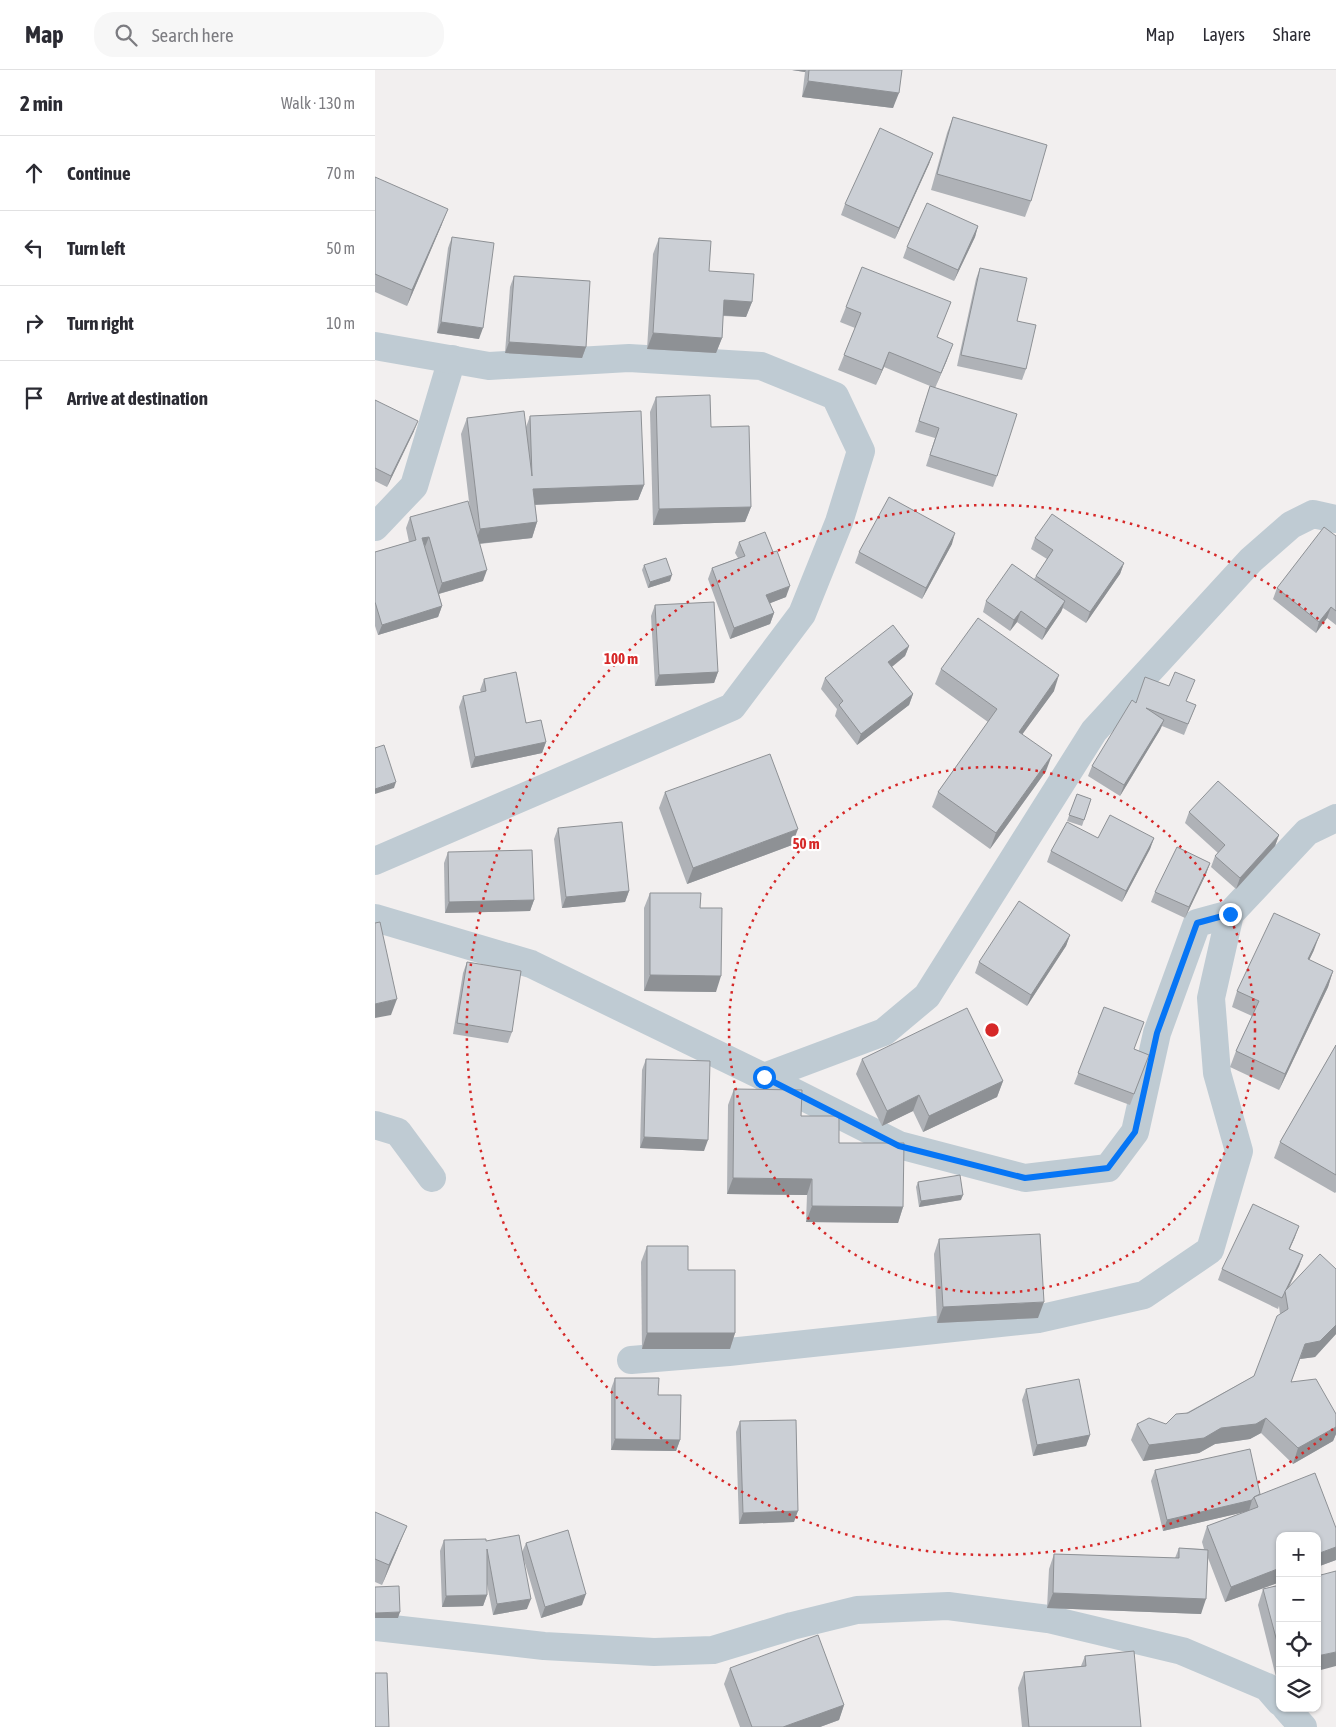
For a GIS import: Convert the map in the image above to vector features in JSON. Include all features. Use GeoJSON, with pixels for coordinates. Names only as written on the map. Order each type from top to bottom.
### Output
{"type":"FeatureCollection","features":[{"type":"Feature","properties":{"kind":"street"},"geometry":{"type":"LineString","coordinates":[[375,346],[489,366],[629,358],[761,366],[835,396],[861,451],[839,522],[802,614],[731,706],[375,861]]}},
{"type":"Feature","properties":{"kind":"street"},"geometry":{"type":"LineString","coordinates":[[375,527],[415,486],[453,359]]}},
{"type":"Feature","properties":{"kind":"street"},"geometry":{"type":"LineString","coordinates":[[764,1077],[883,1032],[927,996],[1094,731],[1251,560],[1271,542],[1291,525],[1313,514],[1336,519]]}},
{"type":"Feature","properties":{"kind":"street"},"geometry":{"type":"LineString","coordinates":[[631,1360],[729,1352],[1038,1319],[1144,1295],[1209,1250],[1239,1151],[1217,1073],[1211,998],[1230,914],[1307,832],[1336,818]]}},
{"type":"Feature","properties":{"kind":"street"},"geometry":{"type":"LineString","coordinates":[[375,918],[531,964],[764,1077],[899,1146],[1025,1178],[1108,1168],[1135,1132],[1157,1033],[1197,923],[1230,914]]}},
{"type":"Feature","properties":{"kind":"street"},"geometry":{"type":"LineString","coordinates":[[375,1125],[398,1132],[432,1178]]}},
{"type":"Feature","properties":{"kind":"street"},"geometry":{"type":"LineString","coordinates":[[375,1628],[544,1646],[654,1652],[713,1650],[792,1626],[857,1610],[948,1606],[1048,1619],[1182,1651],[1267,1687],[1276,1697]]}},
{"type":"Feature","properties":{"kind":"street"},"geometry":{"type":"LineString","coordinates":[[1290,1712],[1303,1727]]}},
{"type":"Feature","properties":{"kind":"building"},"geometry":{"type":"Polygon","coordinates":[[[809,70],[902,70],[899,93],[808,81],[809,70]]]}},
{"type":"Feature","properties":{"kind":"building"},"geometry":{"type":"Polygon","coordinates":[[[953,117],[1047,145],[1031,201],[937,174],[953,117]]]}},
{"type":"Feature","properties":{"kind":"building"},"geometry":{"type":"Polygon","coordinates":[[[880,128],[933,153],[899,228],[845,204],[880,128]]]}},
{"type":"Feature","properties":{"kind":"building"},"geometry":{"type":"Polygon","coordinates":[[[375,177],[448,209],[412,290],[375,274],[375,177]]]}},
{"type":"Feature","properties":{"kind":"building"},"geometry":{"type":"Polygon","coordinates":[[[927,203],[978,226],[958,270],[907,247],[927,203]]]}},
{"type":"Feature","properties":{"kind":"building"},"geometry":{"type":"Polygon","coordinates":[[[452,237],[494,243],[483,328],[441,322],[452,237]]]}},
{"type":"Feature","properties":{"kind":"building"},"geometry":{"type":"Polygon","coordinates":[[[659,238],[711,241],[709,271],[754,274],[752,302],[724,300],[722,338],[653,333],[659,238]]]}},
{"type":"Feature","properties":{"kind":"building"},"geometry":{"type":"Polygon","coordinates":[[[862,267],[951,302],[937,337],[953,344],[941,373],[889,352],[882,370],[844,355],[861,313],[846,307],[862,267]]]}},
{"type":"Feature","properties":{"kind":"building"},"geometry":{"type":"Polygon","coordinates":[[[980,268],[1027,278],[1017,321],[1036,325],[1026,369],[961,355],[980,268]]]}},
{"type":"Feature","properties":{"kind":"building"},"geometry":{"type":"Polygon","coordinates":[[[514,276],[590,281],[586,347],[509,342],[514,276]]]}},
{"type":"Feature","properties":{"kind":"building"},"geometry":{"type":"Polygon","coordinates":[[[930,386],[1017,414],[997,476],[930,455],[939,428],[919,421],[930,386]]]}},
{"type":"Feature","properties":{"kind":"building"},"geometry":{"type":"Polygon","coordinates":[[[710,395],[711,427],[749,426],[751,507],[659,509],[656,397],[710,395]]]}},
{"type":"Feature","properties":{"kind":"building"},"geometry":{"type":"Polygon","coordinates":[[[375,400],[418,421],[391,476],[375,468],[375,400]]]}},
{"type":"Feature","properties":{"kind":"building"},"geometry":{"type":"Polygon","coordinates":[[[524,411],[532,476],[530,416],[641,411],[644,485],[533,489],[537,522],[480,529],[467,418],[524,411]]]}},
{"type":"Feature","properties":{"kind":"building"},"geometry":{"type":"Polygon","coordinates":[[[889,497],[955,533],[926,588],[859,552],[889,497]]]}},
{"type":"Feature","properties":{"kind":"building"},"geometry":{"type":"Polygon","coordinates":[[[468,501],[487,570],[442,583],[429,537],[422,538],[442,606],[382,625],[375,602],[375,552],[416,540],[410,517],[468,501]]]}},
{"type":"Feature","properties":{"kind":"building"},"geometry":{"type":"Polygon","coordinates":[[[1052,514],[1124,563],[1090,612],[1036,576],[1053,550],[1035,538],[1052,514]]]}},
{"type":"Feature","properties":{"kind":"building"},"geometry":{"type":"Polygon","coordinates":[[[1324,527],[1336,536],[1336,611],[1331,607],[1319,622],[1277,588],[1324,527]]]}},
{"type":"Feature","properties":{"kind":"building"},"geometry":{"type":"Polygon","coordinates":[[[765,532],[773,552],[777,551],[790,586],[766,595],[774,613],[734,628],[712,568],[745,556],[739,542],[765,532]]]}},
{"type":"Feature","properties":{"kind":"building"},"geometry":{"type":"Polygon","coordinates":[[[666,558],[672,575],[650,582],[644,565],[666,558]]]}},
{"type":"Feature","properties":{"kind":"building"},"geometry":{"type":"Polygon","coordinates":[[[1012,564],[1065,601],[1046,629],[1021,611],[1014,620],[986,601],[1012,564]]]}},
{"type":"Feature","properties":{"kind":"building"},"geometry":{"type":"Polygon","coordinates":[[[714,602],[718,672],[659,675],[655,605],[714,602]]]}},
{"type":"Feature","properties":{"kind":"building"},"geometry":{"type":"Polygon","coordinates":[[[978,618],[1059,675],[1019,732],[1052,755],[996,833],[938,792],[997,709],[941,669],[978,618]]]}},
{"type":"Feature","properties":{"kind":"building"},"geometry":{"type":"Polygon","coordinates":[[[893,625],[909,646],[888,662],[913,694],[861,734],[839,705],[843,701],[825,678],[893,625]]]}},
{"type":"Feature","properties":{"kind":"building"},"geometry":{"type":"Polygon","coordinates":[[[516,672],[526,723],[541,720],[546,742],[475,757],[463,696],[486,691],[484,679],[516,672]]]}},
{"type":"Feature","properties":{"kind":"building"},"geometry":{"type":"Polygon","coordinates":[[[1175,672],[1195,680],[1186,701],[1196,705],[1188,724],[1146,708],[1164,720],[1124,785],[1092,766],[1132,700],[1136,703],[1145,677],[1169,686],[1175,672]]]}},
{"type":"Feature","properties":{"kind":"building"},"geometry":{"type":"Polygon","coordinates":[[[384,745],[396,782],[375,789],[375,748],[384,745]]]}},
{"type":"Feature","properties":{"kind":"building"},"geometry":{"type":"Polygon","coordinates":[[[770,754],[798,829],[693,868],[665,792],[770,754]]]}},
{"type":"Feature","properties":{"kind":"building"},"geometry":{"type":"Polygon","coordinates":[[[1218,781],[1279,835],[1240,878],[1215,856],[1225,845],[1189,812],[1218,781]]]}},
{"type":"Feature","properties":{"kind":"building"},"geometry":{"type":"Polygon","coordinates":[[[1077,794],[1091,799],[1084,820],[1069,815],[1077,794]]]}},
{"type":"Feature","properties":{"kind":"building"},"geometry":{"type":"Polygon","coordinates":[[[1110,815],[1154,838],[1126,891],[1051,851],[1067,822],[1098,838],[1110,815]]]}},
{"type":"Feature","properties":{"kind":"building"},"geometry":{"type":"Polygon","coordinates":[[[622,822],[629,891],[566,897],[558,828],[622,822]]]}},
{"type":"Feature","properties":{"kind":"building"},"geometry":{"type":"Polygon","coordinates":[[[1177,847],[1210,863],[1189,907],[1155,892],[1177,847]]]}},
{"type":"Feature","properties":{"kind":"building"},"geometry":{"type":"Polygon","coordinates":[[[532,850],[534,900],[449,902],[448,852],[532,850]]]}},
{"type":"Feature","properties":{"kind":"building"},"geometry":{"type":"Polygon","coordinates":[[[650,893],[701,893],[700,908],[722,908],[721,976],[650,975],[650,893]]]}},
{"type":"Feature","properties":{"kind":"building"},"geometry":{"type":"Polygon","coordinates":[[[1019,901],[1070,935],[1031,995],[979,962],[1019,901]]]}},
{"type":"Feature","properties":{"kind":"building"},"geometry":{"type":"Polygon","coordinates":[[[1274,913],[1320,934],[1308,959],[1333,971],[1285,1074],[1236,1051],[1259,1001],[1237,991],[1274,913]]]}},
{"type":"Feature","properties":{"kind":"building"},"geometry":{"type":"Polygon","coordinates":[[[380,922],[397,999],[375,1004],[375,923],[380,922]]]}},
{"type":"Feature","properties":{"kind":"building"},"geometry":{"type":"Polygon","coordinates":[[[467,962],[521,971],[512,1032],[457,1023],[467,962]]]}},
{"type":"Feature","properties":{"kind":"building"},"geometry":{"type":"Polygon","coordinates":[[[1104,1007],[1144,1022],[1134,1049],[1149,1055],[1134,1094],[1078,1073],[1104,1007]]]}},
{"type":"Feature","properties":{"kind":"building"},"geometry":{"type":"Polygon","coordinates":[[[967,1008],[1003,1081],[929,1116],[919,1095],[887,1111],[862,1059],[967,1008]]]}},
{"type":"Feature","properties":{"kind":"building"},"geometry":{"type":"Polygon","coordinates":[[[1336,1045],[1336,1175],[1280,1142],[1336,1045]]]}},
{"type":"Feature","properties":{"kind":"building"},"geometry":{"type":"Polygon","coordinates":[[[646,1059],[710,1061],[708,1140],[644,1137],[646,1059]]]}},
{"type":"Feature","properties":{"kind":"building"},"geometry":{"type":"Polygon","coordinates":[[[734,1089],[802,1090],[801,1116],[839,1116],[839,1143],[904,1143],[903,1207],[812,1206],[812,1179],[733,1178],[734,1089]]]}},
{"type":"Feature","properties":{"kind":"building"},"geometry":{"type":"Polygon","coordinates":[[[960,1175],[963,1195],[921,1201],[918,1182],[960,1175]]]}},
{"type":"Feature","properties":{"kind":"building"},"geometry":{"type":"Polygon","coordinates":[[[1253,1204],[1299,1226],[1289,1249],[1303,1255],[1282,1298],[1222,1269],[1253,1204]]]}},
{"type":"Feature","properties":{"kind":"building"},"geometry":{"type":"Polygon","coordinates":[[[1040,1234],[1044,1302],[943,1307],[939,1239],[1040,1234]]]}},
{"type":"Feature","properties":{"kind":"building"},"geometry":{"type":"Polygon","coordinates":[[[647,1246],[688,1246],[688,1270],[735,1270],[735,1333],[647,1333],[647,1246]]]}},
{"type":"Feature","properties":{"kind":"building"},"geometry":{"type":"Polygon","coordinates":[[[1320,1254],[1336,1269],[1336,1325],[1320,1341],[1305,1344],[1291,1382],[1316,1379],[1336,1414],[1336,1427],[1298,1448],[1266,1418],[1256,1424],[1221,1428],[1204,1438],[1149,1445],[1137,1424],[1149,1418],[1166,1424],[1176,1414],[1188,1413],[1254,1376],[1277,1316],[1288,1309],[1285,1291],[1320,1254]]]}},
{"type":"Feature","properties":{"kind":"building"},"geometry":{"type":"Polygon","coordinates":[[[615,1378],[659,1378],[658,1395],[681,1395],[680,1440],[615,1439],[615,1378]]]}},
{"type":"Feature","properties":{"kind":"building"},"geometry":{"type":"Polygon","coordinates":[[[1079,1379],[1090,1435],[1037,1445],[1026,1389],[1079,1379]]]}},
{"type":"Feature","properties":{"kind":"building"},"geometry":{"type":"Polygon","coordinates":[[[796,1420],[798,1511],[743,1513],[740,1421],[796,1420]]]}},
{"type":"Feature","properties":{"kind":"building"},"geometry":{"type":"Polygon","coordinates":[[[1250,1449],[1260,1494],[1252,1500],[1167,1520],[1155,1470],[1250,1449]]]}},
{"type":"Feature","properties":{"kind":"building"},"geometry":{"type":"Polygon","coordinates":[[[1315,1473],[1336,1528],[1336,1547],[1321,1553],[1321,1532],[1276,1532],[1276,1570],[1231,1587],[1207,1526],[1258,1507],[1254,1497],[1315,1473]]]}},
{"type":"Feature","properties":{"kind":"building"},"geometry":{"type":"Polygon","coordinates":[[[375,1512],[407,1526],[389,1565],[375,1559],[375,1512]]]}},
{"type":"Feature","properties":{"kind":"building"},"geometry":{"type":"Polygon","coordinates":[[[568,1530],[586,1594],[545,1607],[526,1543],[568,1530]]]}},
{"type":"Feature","properties":{"kind":"building"},"geometry":{"type":"Polygon","coordinates":[[[519,1535],[531,1599],[497,1604],[487,1549],[487,1595],[446,1596],[444,1540],[486,1539],[486,1541],[519,1535]]]}},
{"type":"Feature","properties":{"kind":"building"},"geometry":{"type":"Polygon","coordinates":[[[1179,1548],[1208,1550],[1206,1599],[1053,1593],[1054,1554],[1179,1558],[1179,1548]]]}},
{"type":"Feature","properties":{"kind":"building"},"geometry":{"type":"Polygon","coordinates":[[[1336,1571],[1336,1652],[1321,1655],[1321,1577],[1321,1575],[1336,1571]]]}},
{"type":"Feature","properties":{"kind":"building"},"geometry":{"type":"Polygon","coordinates":[[[399,1586],[400,1612],[375,1613],[375,1587],[399,1586]]]}},
{"type":"Feature","properties":{"kind":"building"},"geometry":{"type":"Polygon","coordinates":[[[1276,1586],[1276,1638],[1263,1589],[1276,1586]]]}},
{"type":"Feature","properties":{"kind":"building"},"geometry":{"type":"Polygon","coordinates":[[[818,1635],[844,1705],[783,1727],[752,1727],[730,1668],[818,1635]]]}},
{"type":"Feature","properties":{"kind":"building"},"geometry":{"type":"Polygon","coordinates":[[[1134,1651],[1141,1727],[1029,1727],[1024,1672],[1086,1666],[1085,1656],[1134,1651]]]}},
{"type":"Feature","properties":{"kind":"building"},"geometry":{"type":"Polygon","coordinates":[[[375,1673],[387,1673],[389,1727],[375,1727],[375,1673]]]}},
{"type":"Feature","properties":{"kind":"route"},"geometry":{"type":"LineString","coordinates":[[764,1077],[899,1146],[1025,1178],[1108,1168],[1135,1132],[1157,1033],[1197,923],[1230,914]]}}]}
